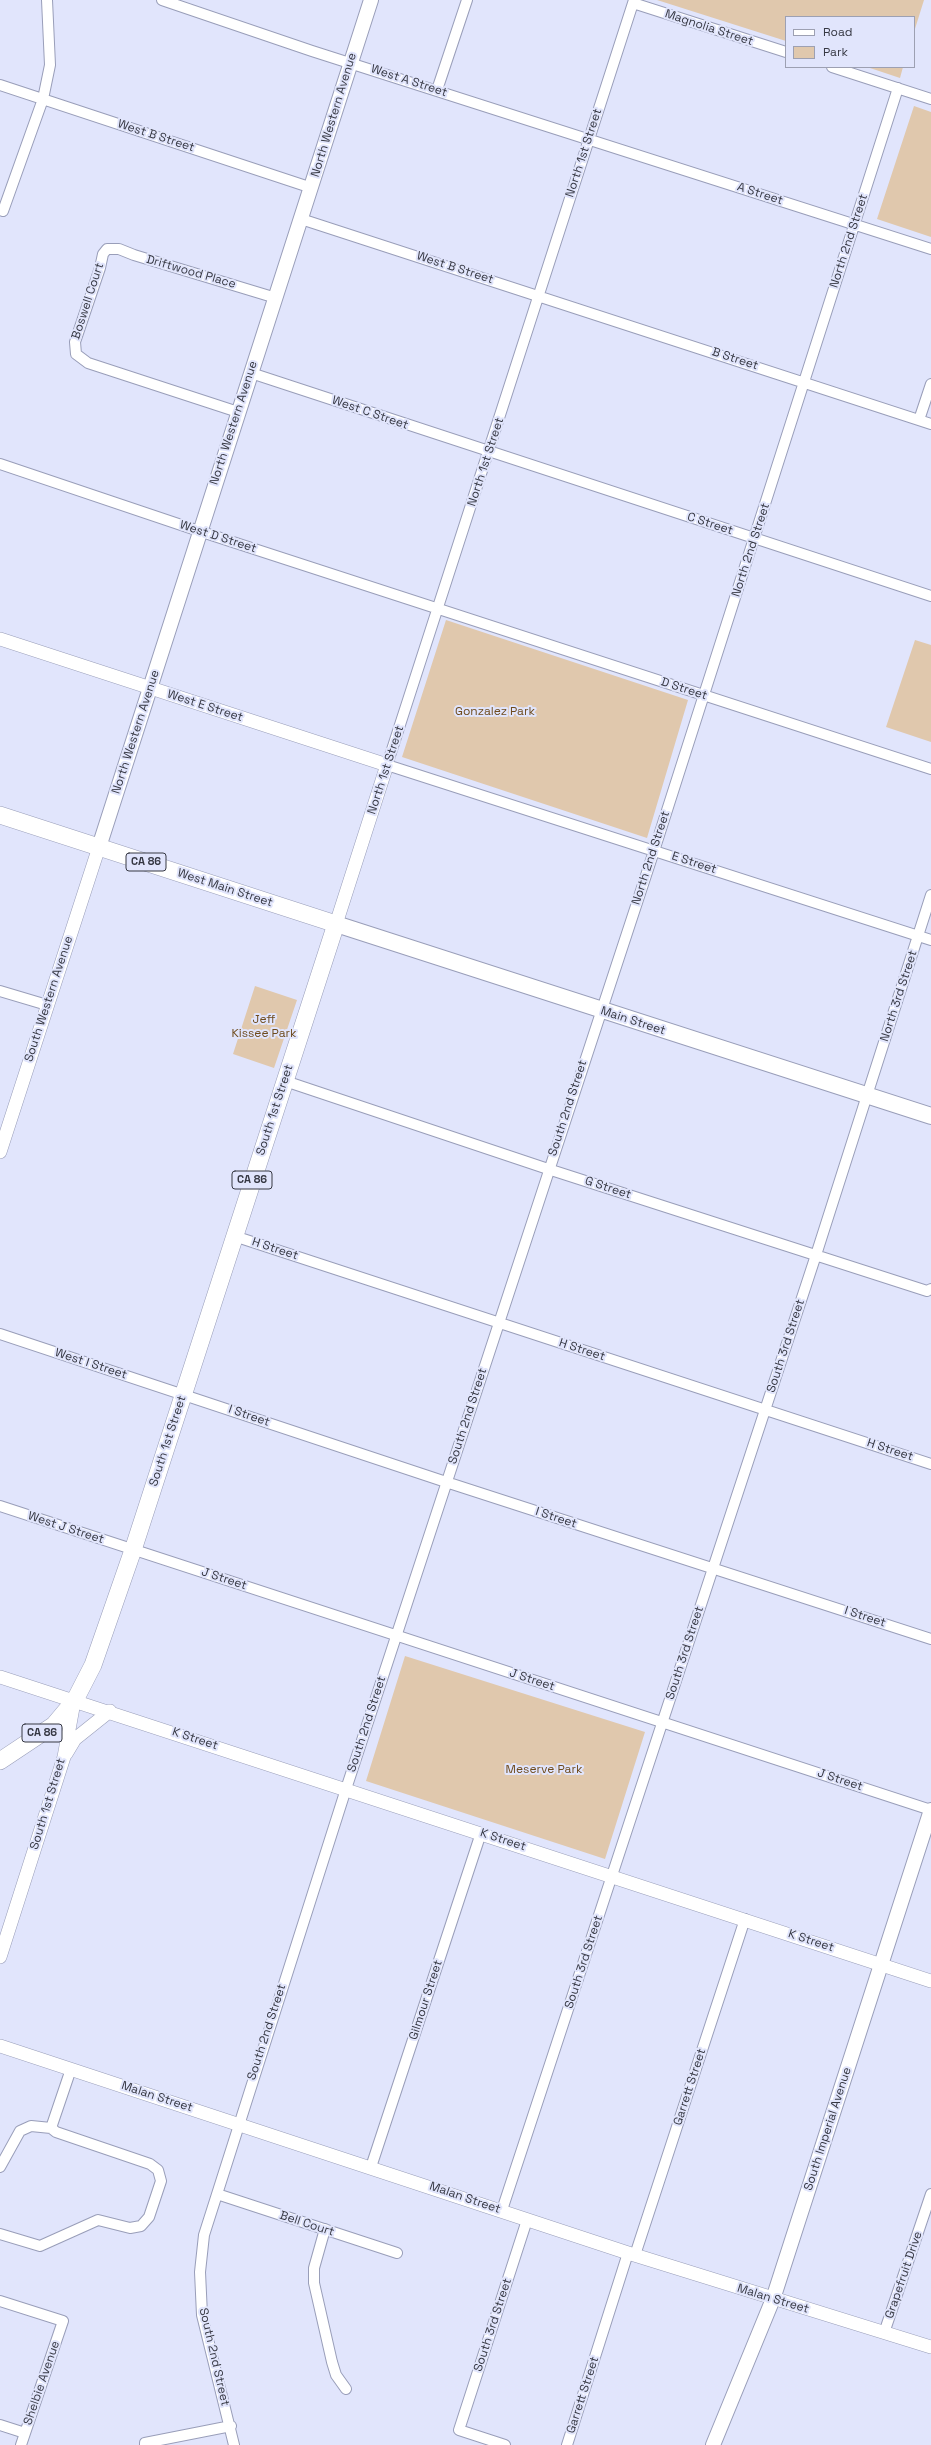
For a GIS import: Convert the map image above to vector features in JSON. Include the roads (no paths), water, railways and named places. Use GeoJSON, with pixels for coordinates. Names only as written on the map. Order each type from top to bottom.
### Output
{"type":"FeatureCollection","features":[{"type":"Feature","properties":{"kind":"highway","name":"West Main Street"},"geometry":{"type":"LineString","coordinates":[[0,815],[336,924]]}},
{"type":"Feature","properties":{"kind":"highway","name":"South 1st Street"},"geometry":{"type":"LineString","coordinates":[[75,1700],[93,1665],[133,1550],[336,924]]}},
{"type":"Feature","properties":{"kind":"highway","name":"CA 86"},"geometry":{"type":"LineString","coordinates":[[0,1761],[54,1725],[75,1700]]}},
{"type":"Feature","properties":{"kind":"main road","name":"North Western Avenue"},"geometry":{"type":"LineString","coordinates":[[99,847],[199,531],[302,219],[371,0]]}},
{"type":"Feature","properties":{"kind":"main road","name":"Main Street"},"geometry":{"type":"LineString","coordinates":[[336,924],[931,1116]]}},
{"type":"Feature","properties":{"kind":"main road","name":"South Imperial Avenue"},"geometry":{"type":"LineString","coordinates":[[713,2445],[773,2299],[931,1810]]}},
{"type":"Feature","properties":{"kind":"street"},"geometry":{"type":"LineString","coordinates":[[2,211],[43,98],[50,65],[46,0]]}},
{"type":"Feature","properties":{"kind":"street","name":"West A Street"},"geometry":{"type":"LineString","coordinates":[[162,0],[589,139]]}},
{"type":"Feature","properties":{"kind":"street"},"geometry":{"type":"LineString","coordinates":[[437,90],[467,0]]}},
{"type":"Feature","properties":{"kind":"street","name":"Magnolia Street"},"geometry":{"type":"LineString","coordinates":[[633,2],[785,52]]}},
{"type":"Feature","properties":{"kind":"street","name":"North 1st Street"},"geometry":{"type":"LineString","coordinates":[[336,924],[436,609],[489,453],[633,2]]}},
{"type":"Feature","properties":{"kind":"street"},"geometry":{"type":"LineString","coordinates":[[835,68],[931,99]]}},
{"type":"Feature","properties":{"kind":"street","name":"West B Street"},"geometry":{"type":"LineString","coordinates":[[0,85],[312,188]]}},
{"type":"Feature","properties":{"kind":"street","name":"North 2nd Street"},"geometry":{"type":"LineString","coordinates":[[600,1010],[654,851],[898,88]]}},
{"type":"Feature","properties":{"kind":"street","name":"A Street"},"geometry":{"type":"LineString","coordinates":[[589,139],[931,249]]}},
{"type":"Feature","properties":{"kind":"street","name":"West B Street"},"geometry":{"type":"LineString","coordinates":[[302,219],[539,295]]}},
{"type":"Feature","properties":{"kind":"street","name":"Driftwood Place"},"geometry":{"type":"LineString","coordinates":[[107,249],[119,249],[134,256],[276,298]]}},
{"type":"Feature","properties":{"kind":"street","name":"Boswell Court"},"geometry":{"type":"LineString","coordinates":[[107,249],[103,254],[100,268],[75,342],[76,354],[88,363],[238,412]]}},
{"type":"Feature","properties":{"kind":"street","name":"B Street"},"geometry":{"type":"LineString","coordinates":[[539,295],[931,424]]}},
{"type":"Feature","properties":{"kind":"street","name":"West C Street"},"geometry":{"type":"LineString","coordinates":[[251,373],[489,453]]}},
{"type":"Feature","properties":{"kind":"street"},"geometry":{"type":"LineString","coordinates":[[919,420],[931,384]]}},
{"type":"Feature","properties":{"kind":"street","name":"C Street"},"geometry":{"type":"LineString","coordinates":[[489,453],[931,596]]}},
{"type":"Feature","properties":{"kind":"street","name":"West D Street"},"geometry":{"type":"LineString","coordinates":[[0,464],[436,609]]}},
{"type":"Feature","properties":{"kind":"street","name":"D Street"},"geometry":{"type":"LineString","coordinates":[[436,609],[931,769]]}},
{"type":"Feature","properties":{"kind":"street","name":"West E Street"},"geometry":{"type":"LineString","coordinates":[[0,640],[387,765]]}},
{"type":"Feature","properties":{"kind":"street","name":"E Street"},"geometry":{"type":"LineString","coordinates":[[387,765],[931,940]]}},
{"type":"Feature","properties":{"kind":"street","name":"South Western Avenue"},"geometry":{"type":"LineString","coordinates":[[0,1152],[99,847]]}},
{"type":"Feature","properties":{"kind":"street","name":"North 3rd Street"},"geometry":{"type":"LineString","coordinates":[[866,1096],[931,895]]}},
{"type":"Feature","properties":{"kind":"street"},"geometry":{"type":"LineString","coordinates":[[0,991],[47,1005]]}},
{"type":"Feature","properties":{"kind":"street","name":"South 2nd Street"},"geometry":{"type":"LineString","coordinates":[[234,2445],[231,2426],[208,2341],[200,2292],[201,2253],[238,2124],[600,1010]]}},
{"type":"Feature","properties":{"kind":"street","name":"G Street"},"geometry":{"type":"LineString","coordinates":[[285,1081],[548,1169],[927,1291],[931,1289]]}},
{"type":"Feature","properties":{"kind":"street","name":"South 3rd Street"},"geometry":{"type":"LineString","coordinates":[[502,2210],[816,1255],[866,1096]]}},
{"type":"Feature","properties":{"kind":"street","name":"H Street"},"geometry":{"type":"LineString","coordinates":[[234,1236],[931,1464]]}},
{"type":"Feature","properties":{"kind":"street","name":"West I Street"},"geometry":{"type":"LineString","coordinates":[[0,1334],[183,1393]]}},
{"type":"Feature","properties":{"kind":"street","name":"I Street"},"geometry":{"type":"LineString","coordinates":[[183,1393],[446,1482],[931,1639]]}},
{"type":"Feature","properties":{"kind":"street","name":"West J Street"},"geometry":{"type":"LineString","coordinates":[[0,1506],[133,1550]]}},
{"type":"Feature","properties":{"kind":"street","name":"J Street"},"geometry":{"type":"LineString","coordinates":[[133,1550],[931,1810]]}},
{"type":"Feature","properties":{"kind":"street","name":"K Street"},"geometry":{"type":"LineString","coordinates":[[0,1677],[110,1711],[931,1981]]}},
{"type":"Feature","properties":{"kind":"street","name":"South 1st Street"},"geometry":{"type":"LineString","coordinates":[[0,1957],[64,1757],[75,1700]]}},
{"type":"Feature","properties":{"kind":"street"},"geometry":{"type":"LineString","coordinates":[[64,1757],[75,1739],[110,1711]]}},
{"type":"Feature","properties":{"kind":"street","name":"Gilmour Street"},"geometry":{"type":"LineString","coordinates":[[371,2167],[481,1833]]}},
{"type":"Feature","properties":{"kind":"street","name":"Garrett Street"},"geometry":{"type":"LineString","coordinates":[[568,2445],[745,1920]]}},
{"type":"Feature","properties":{"kind":"street","name":"Malan Street"},"geometry":{"type":"LineString","coordinates":[[0,2046],[632,2254],[931,2347]]}},
{"type":"Feature","properties":{"kind":"street"},"geometry":{"type":"LineString","coordinates":[[51,2128],[71,2069]]}},
{"type":"Feature","properties":{"kind":"street"},"geometry":{"type":"LineString","coordinates":[[0,2166],[20,2131],[31,2126],[51,2128],[56,2132],[150,2164],[158,2170],[160,2181],[149,2217],[141,2226],[130,2228],[98,2220],[40,2246],[0,2234]]}},
{"type":"Feature","properties":{"kind":"street","name":"Bell Court"},"geometry":{"type":"LineString","coordinates":[[217,2194],[398,2254]]}},
{"type":"Feature","properties":{"kind":"street","name":"Grapefruit Drive"},"geometry":{"type":"LineString","coordinates":[[884,2333],[931,2194]]}},
{"type":"Feature","properties":{"kind":"street","name":"South 3rd Street"},"geometry":{"type":"LineString","coordinates":[[505,2445],[459,2430],[527,2220]]}},
{"type":"Feature","properties":{"kind":"street"},"geometry":{"type":"LineString","coordinates":[[325,2229],[314,2268],[315,2289],[336,2376],[346,2389]]}},
{"type":"Feature","properties":{"kind":"street","name":"Shelbie Avenue"},"geometry":{"type":"LineString","coordinates":[[0,2300],[63,2321],[21,2445]]}},
{"type":"Feature","properties":{"kind":"street"},"geometry":{"type":"LineString","coordinates":[[0,2425],[25,2433]]}},
{"type":"Feature","properties":{"kind":"street"},"geometry":{"type":"LineString","coordinates":[[145,2445],[145,2443],[231,2426]]}},
{"type":"Feature","properties":{"kind":"park label","name":"Gonzalez Park"},"geometry":{"type":"Point","coordinates":[495,712]}},
{"type":"Feature","properties":{"kind":"park label","name":"Jeff Kissee Park"},"geometry":{"type":"Point","coordinates":[264,1027]}},
{"type":"Feature","properties":{"kind":"park label","name":"Meserve Park"},"geometry":{"type":"Point","coordinates":[544,1770]}}]}
